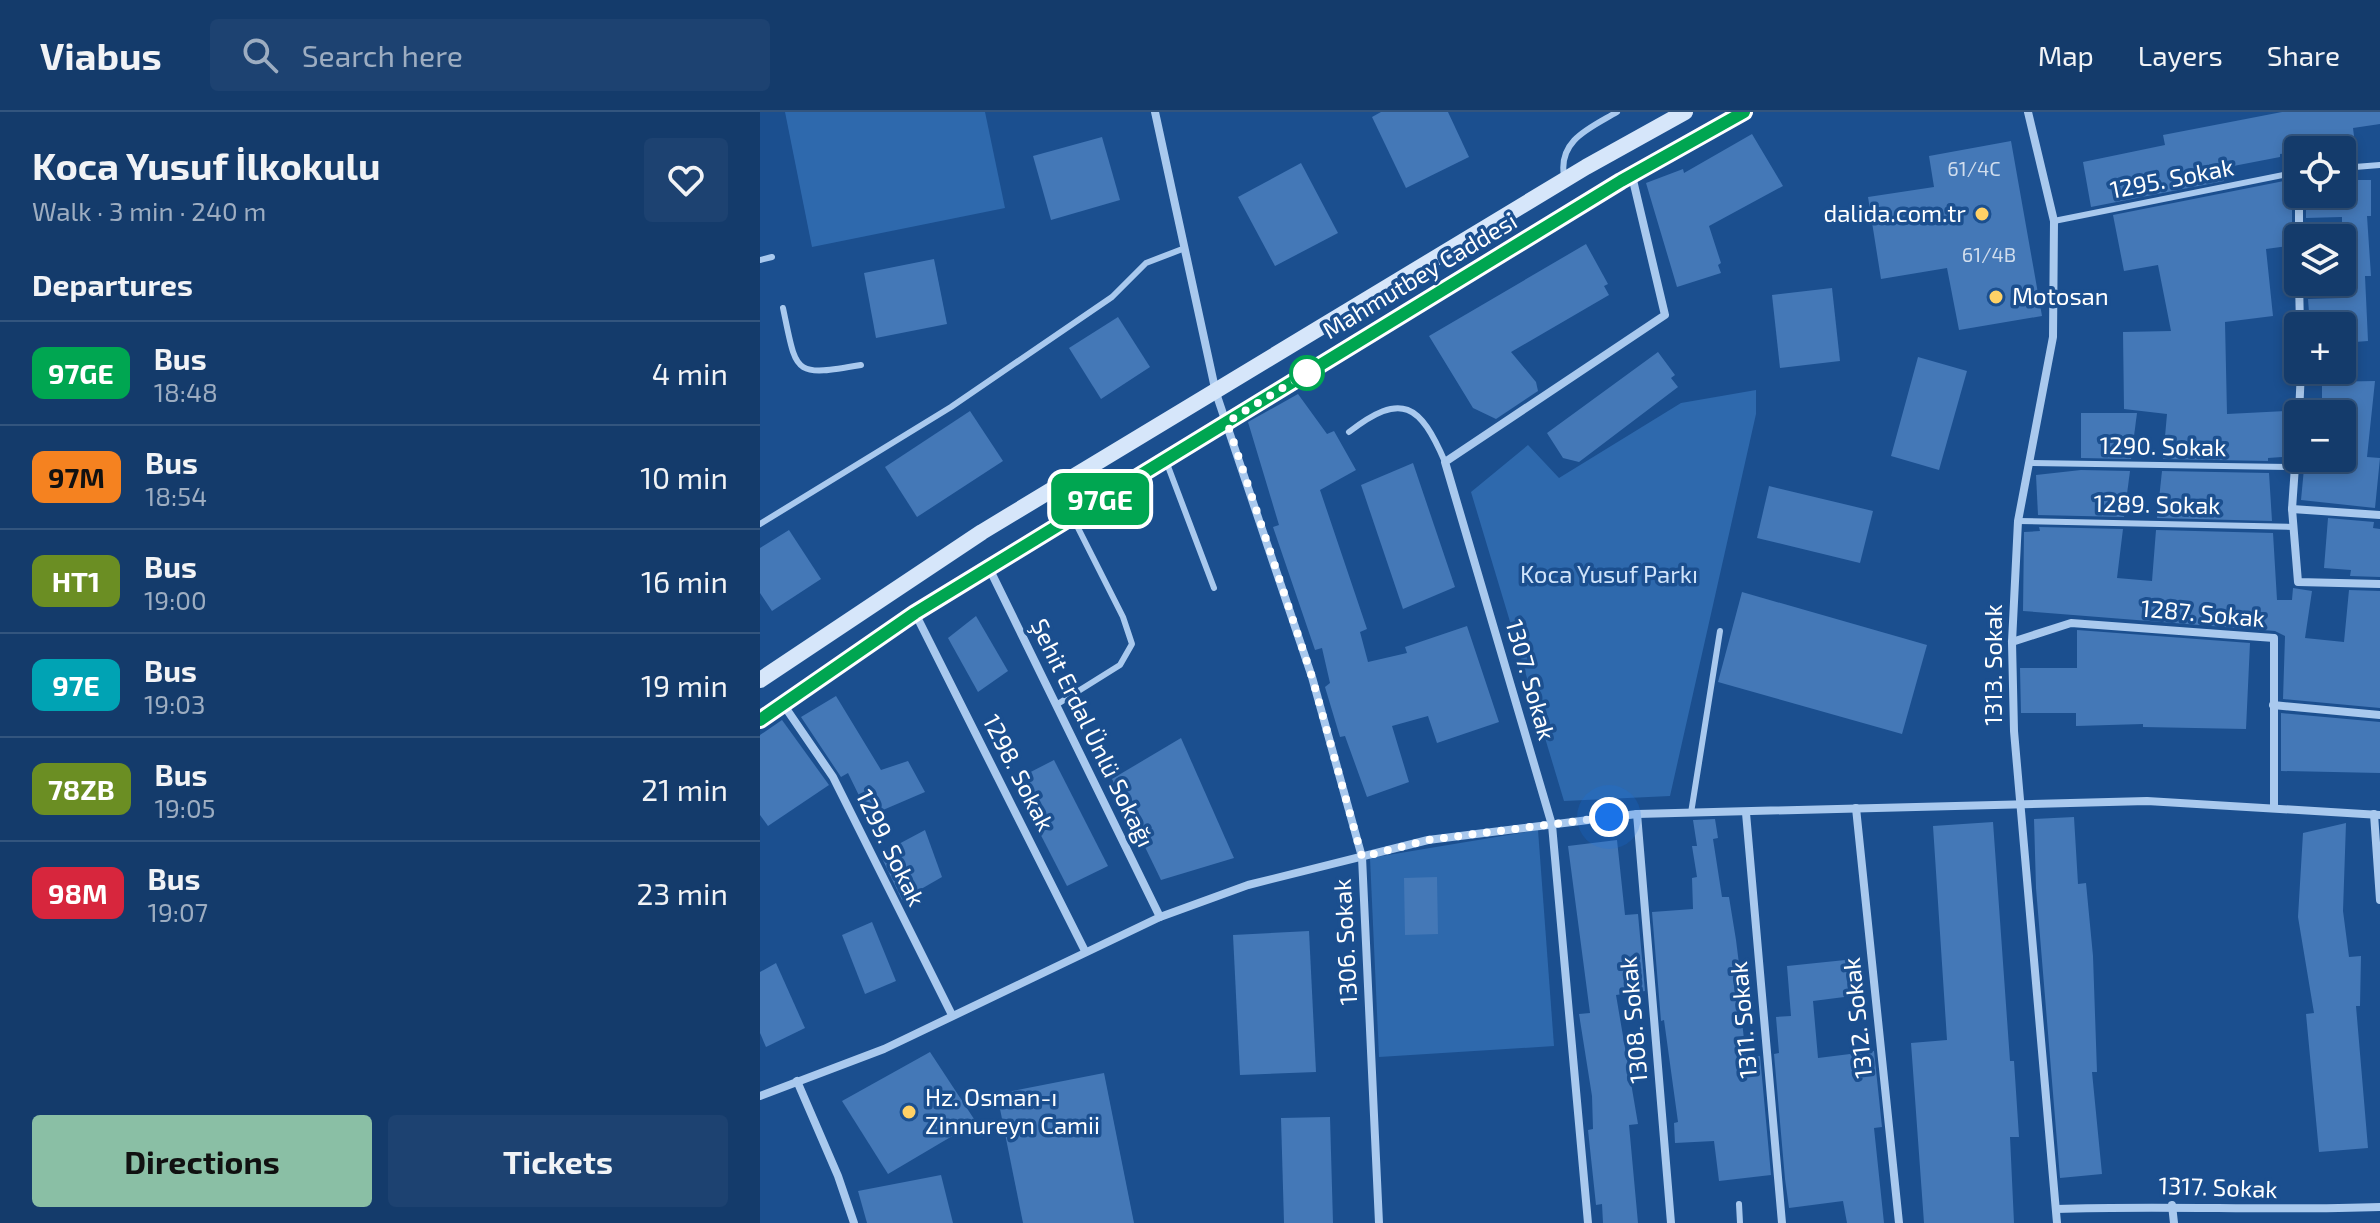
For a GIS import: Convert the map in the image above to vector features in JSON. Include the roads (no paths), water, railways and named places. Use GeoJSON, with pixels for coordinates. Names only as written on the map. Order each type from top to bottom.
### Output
{"type":"FeatureCollection","features":[{"type":"Feature","properties":{"kind":"main road","name":"Mahmutbey Caddesi"},"geometry":{"type":"LineString","coordinates":[[760,680],[982,532],[1685,112]]}},
{"type":"Feature","properties":{"kind":"main road","name":"Mahmutbey Caddesi"},"geometry":{"type":"LineString","coordinates":[[760,720],[915,613],[1632,176],[1744,112]]}},
{"type":"Feature","properties":{"kind":"street","name":"1306. Sokak"},"geometry":{"type":"LineString","coordinates":[[1155,112],[1216,393],[1312,677],[1362,857],[1379,1223]]}},
{"type":"Feature","properties":{"kind":"street","name":"1313. Sokak"},"geometry":{"type":"LineString","coordinates":[[2028,112],[2054,221],[2053,337],[2018,521],[2012,642],[2014,731],[2057,1223]]}},
{"type":"Feature","properties":{"kind":"street"},"geometry":{"type":"LineString","coordinates":[[1445,462],[1665,315],[1632,176]]}},
{"type":"Feature","properties":{"kind":"street","name":"1307. Sokak"},"geometry":{"type":"LineString","coordinates":[[1445,462],[1552,825],[1588,1223]]}},
{"type":"Feature","properties":{"kind":"street"},"geometry":{"type":"LineString","coordinates":[[2295,472],[2292,509],[2298,582],[2380,584]]}},
{"type":"Feature","properties":{"kind":"street"},"geometry":{"type":"LineString","coordinates":[[2292,509],[2380,515]]}},
{"type":"Feature","properties":{"kind":"street","name":"Şehit Erdal Ünlü Sokağı"},"geometry":{"type":"LineString","coordinates":[[989,568],[1160,917]]}},
{"type":"Feature","properties":{"kind":"street","name":"1298. Sokak"},"geometry":{"type":"LineString","coordinates":[[915,613],[1085,951]]}},
{"type":"Feature","properties":{"kind":"street","name":"1287. Sokak"},"geometry":{"type":"LineString","coordinates":[[2012,642],[2071,623],[2274,638],[2274,807]]}},
{"type":"Feature","properties":{"kind":"street","name":"1299. Sokak"},"geometry":{"type":"LineString","coordinates":[[783,703],[833,777],[952,1015]]}},
{"type":"Feature","properties":{"kind":"street"},"geometry":{"type":"LineString","coordinates":[[2273,705],[2380,715]]}},
{"type":"Feature","properties":{"kind":"street"},"geometry":{"type":"LineString","coordinates":[[760,1096],[884,1049],[1160,917],[1248,885],[1428,840],[1637,814],[2147,801],[2377,814],[2380,900]]}},
{"type":"Feature","properties":{"kind":"street","name":"1312. Sokak"},"geometry":{"type":"LineString","coordinates":[[1856,808],[1899,1223]]}},
{"type":"Feature","properties":{"kind":"street","name":"1311. Sokak"},"geometry":{"type":"LineString","coordinates":[[1746,813],[1782,1223]]}},
{"type":"Feature","properties":{"kind":"street","name":"1308. Sokak"},"geometry":{"type":"LineString","coordinates":[[1637,814],[1671,1223]]}},
{"type":"Feature","properties":{"kind":"street"},"geometry":{"type":"LineString","coordinates":[[797,1081],[838,1176],[854,1223]]}},
{"type":"Feature","properties":{"kind":"street"},"geometry":{"type":"LineString","coordinates":[[2172,1205],[2174,1223]]}},
{"type":"Feature","properties":{"kind":"street","name":"1317. Sokak"},"geometry":{"type":"LineString","coordinates":[[2056,1209],[2172,1205],[2283,1210],[2380,1207]]}},
{"type":"Feature","properties":{"kind":"street"},"geometry":{"type":"LineString","coordinates":[[2283,1210],[2285,1223]]}},
{"type":"Feature","properties":{"kind":"lane"},"geometry":{"type":"LineString","coordinates":[[1565,181],[1561,161],[1574,137],[1617,112]]}},
{"type":"Feature","properties":{"kind":"lane"},"geometry":{"type":"LineString","coordinates":[[2356,167],[2380,165]]}},
{"type":"Feature","properties":{"kind":"lane","name":"1295. Sokak"},"geometry":{"type":"LineString","coordinates":[[2054,221],[2284,175]]}},
{"type":"Feature","properties":{"kind":"lane"},"geometry":{"type":"LineString","coordinates":[[760,524],[951,407],[1112,297],[1146,263],[1185,248]]}},
{"type":"Feature","properties":{"kind":"lane"},"geometry":{"type":"LineString","coordinates":[[760,260],[772,257]]}},
{"type":"Feature","properties":{"kind":"lane"},"geometry":{"type":"LineString","coordinates":[[783,308],[793,353],[801,367],[816,373],[861,365]]}},
{"type":"Feature","properties":{"kind":"lane"},"geometry":{"type":"LineString","coordinates":[[1349,432],[1374,413],[1399,407],[1415,412],[1431,430],[1445,462]]}},
{"type":"Feature","properties":{"kind":"lane"},"geometry":{"type":"LineString","coordinates":[[1165,459],[1214,588]]}},
{"type":"Feature","properties":{"kind":"lane","name":"1290. Sokak"},"geometry":{"type":"LineString","coordinates":[[2029,463],[2284,467]]}},
{"type":"Feature","properties":{"kind":"lane"},"geometry":{"type":"LineString","coordinates":[[1056,705],[1120,665],[1132,644],[1123,617],[1072,516]]}},
{"type":"Feature","properties":{"kind":"lane","name":"1289. Sokak"},"geometry":{"type":"LineString","coordinates":[[2018,521],[2295,527]]}},
{"type":"Feature","properties":{"kind":"lane"},"geometry":{"type":"LineString","coordinates":[[1691,814],[1720,631]]}},
{"type":"Feature","properties":{"kind":"lane"},"geometry":{"type":"LineString","coordinates":[[1739,1204],[1740,1223]]}},
{"type":"Feature","properties":{"kind":"place","name":"dalida.com.tr"},"geometry":{"type":"Point","coordinates":[1982,214]}},
{"type":"Feature","properties":{"kind":"place","name":"Motosan"},"geometry":{"type":"Point","coordinates":[1996,297]}},
{"type":"Feature","properties":{"kind":"place","name":"Hz. Osman-ı Zinnureyn Camii"},"geometry":{"type":"Point","coordinates":[909,1112]}},
{"type":"Feature","properties":{"kind":"park label","name":"Koca Yusuf Parkı"},"geometry":{"type":"Point","coordinates":[1609,575]}}]}
